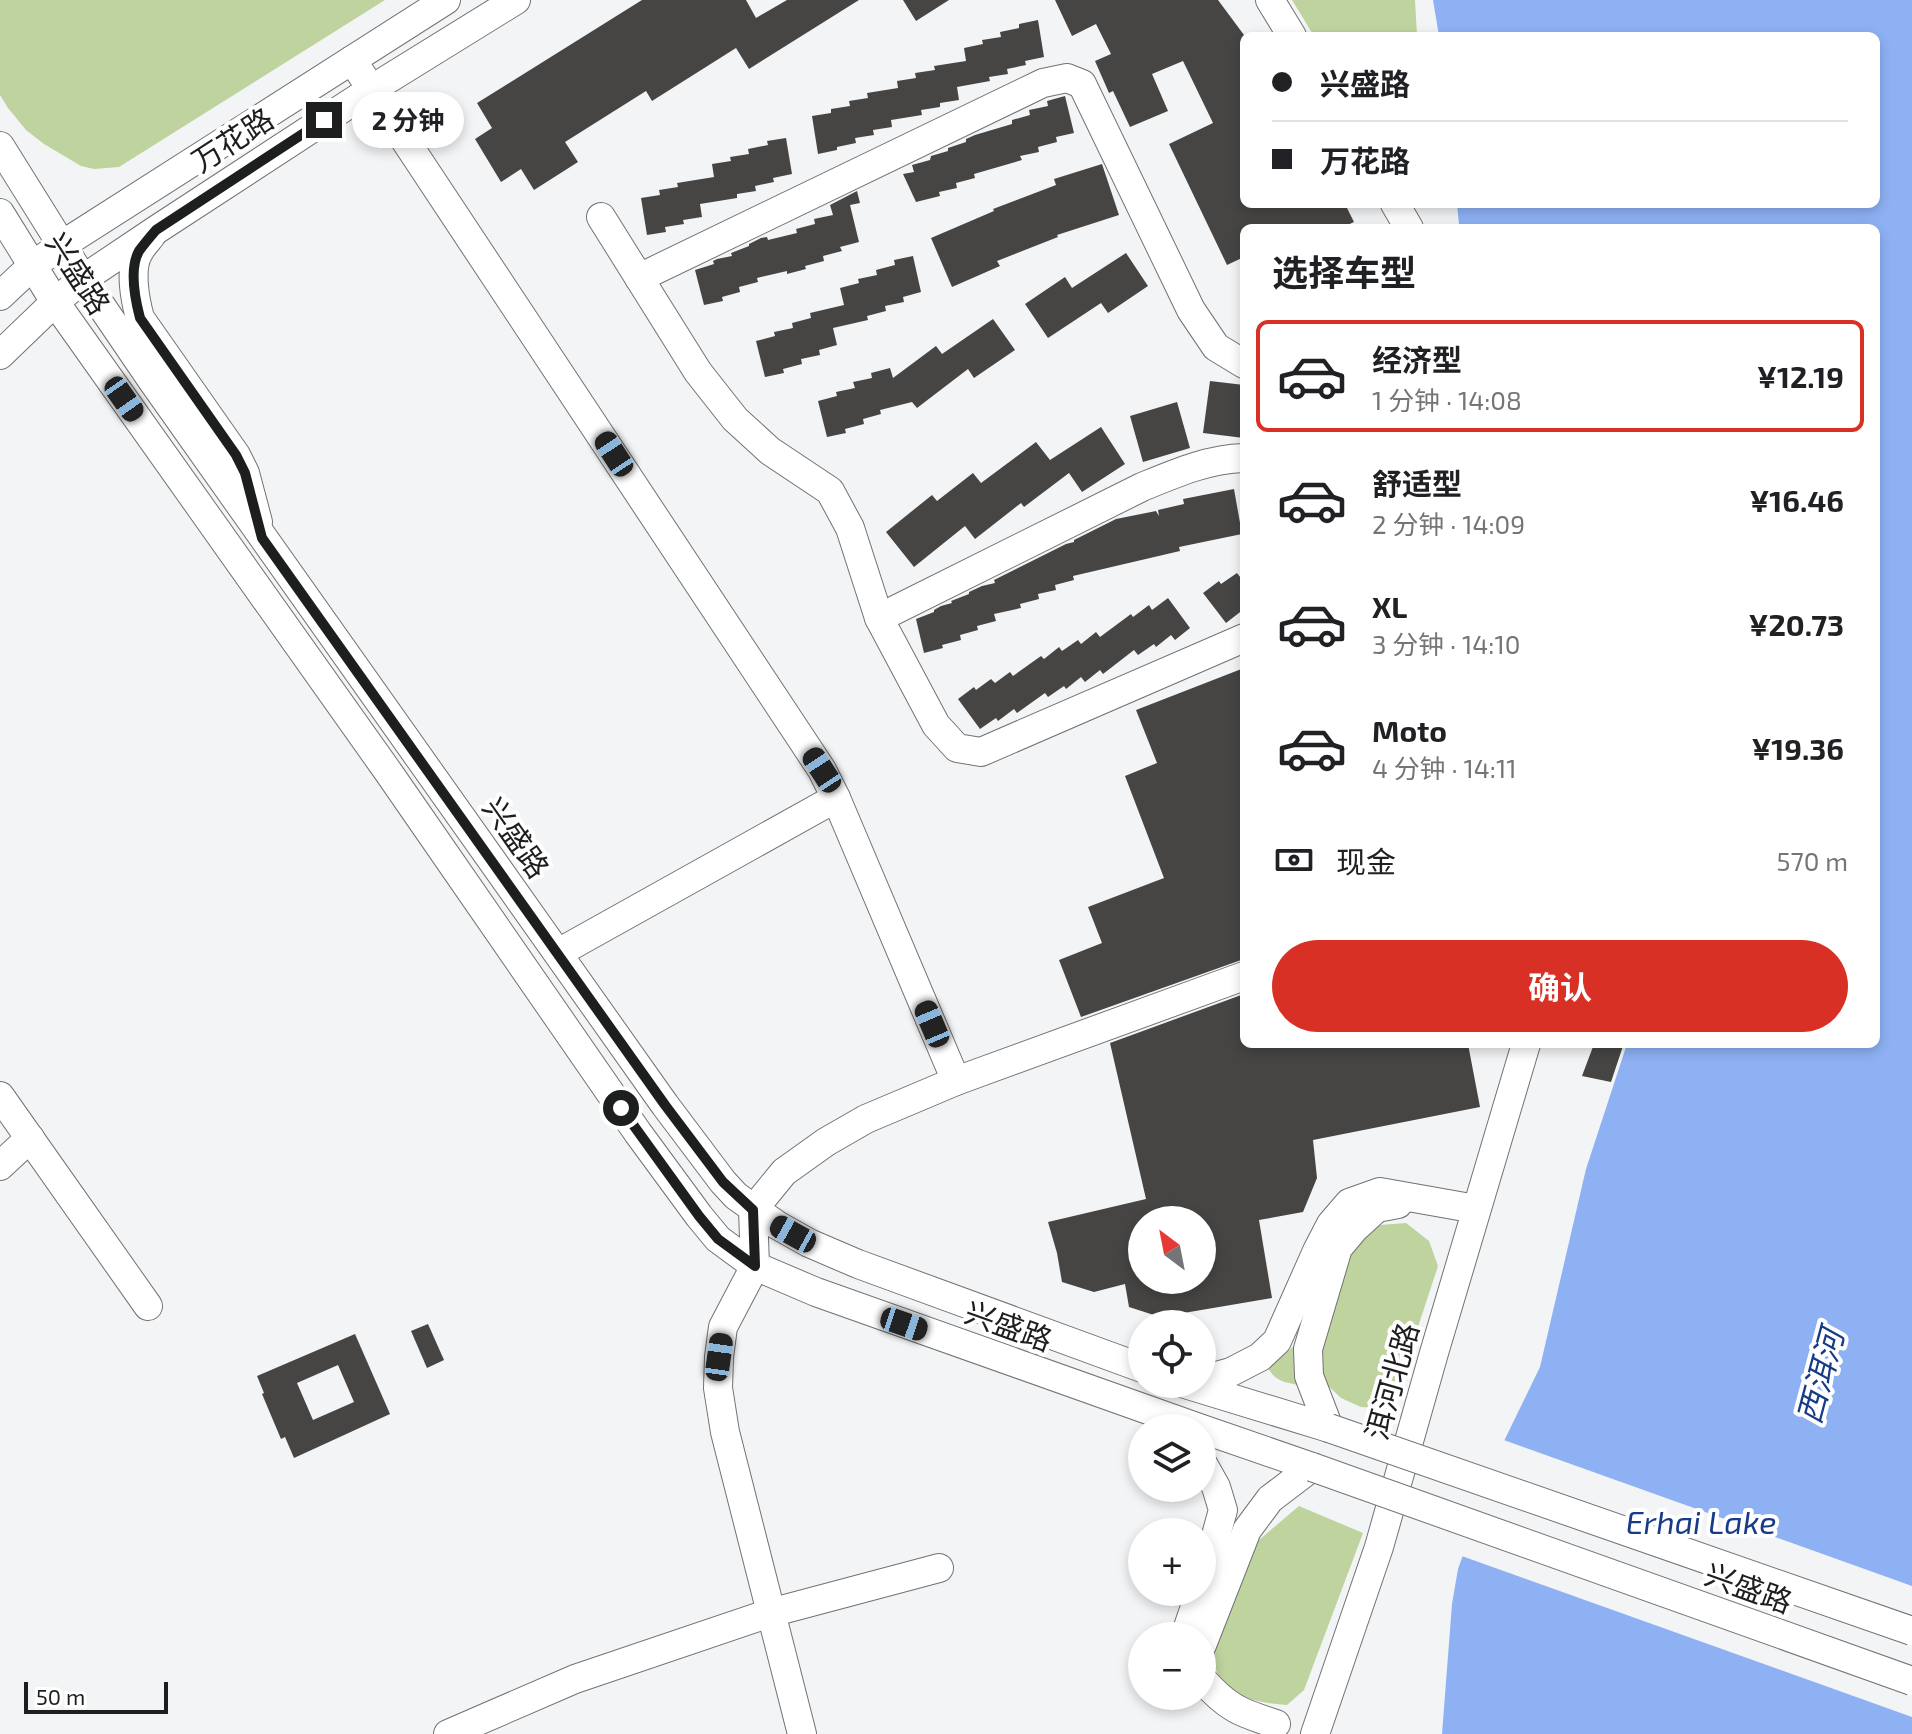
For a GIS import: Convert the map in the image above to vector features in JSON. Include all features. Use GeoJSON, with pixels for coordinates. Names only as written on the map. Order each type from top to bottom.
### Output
{"type":"FeatureCollection","features":[{"type":"Feature","properties":{"kind":"street","name":"万花路"},"geometry":{"type":"LineString","coordinates":[[0,296],[33,265],[62,245],[446,0]]}},
{"type":"Feature","properties":{"kind":"street","name":"万花路"},"geometry":{"type":"LineString","coordinates":[[0,355],[83,279],[372,89],[516,0]]}},
{"type":"Feature","properties":{"kind":"street"},"geometry":{"type":"LineString","coordinates":[[1270,0],[1290,32]]}},
{"type":"Feature","properties":{"kind":"street"},"geometry":{"type":"LineString","coordinates":[[352,60],[813,757],[836,798],[956,1081]]}},
{"type":"Feature","properties":{"kind":"street"},"geometry":{"type":"LineString","coordinates":[[639,278],[1043,83],[1067,78],[1082,84],[1191,310],[1216,347],[1240,362]]}},
{"type":"Feature","properties":{"kind":"street","name":"兴盛路"},"geometry":{"type":"LineString","coordinates":[[0,146],[83,279],[262,538],[723,1182],[753,1210],[809,1243],[858,1264],[1128,1363]]}},
{"type":"Feature","properties":{"kind":"street","name":"兴盛路"},"geometry":{"type":"LineString","coordinates":[[0,213],[55,302],[389,773],[638,1133],[718,1239],[755,1266],[816,1292],[1148,1414]]}},
{"type":"Feature","properties":{"kind":"street"},"geometry":{"type":"LineString","coordinates":[[601,217],[698,372],[735,419],[770,451],[830,491],[850,528],[879,618],[936,725],[957,748],[981,752],[1240,640]]}},
{"type":"Feature","properties":{"kind":"street"},"geometry":{"type":"LineString","coordinates":[[156,230],[138,253],[135,263],[135,300],[140,318],[236,455],[245,473],[262,538]]}},
{"type":"Feature","properties":{"kind":"street"},"geometry":{"type":"LineString","coordinates":[[879,618],[1142,487],[1185,469],[1240,458]]}},
{"type":"Feature","properties":{"kind":"street"},"geometry":{"type":"LineString","coordinates":[[558,953],[836,798]]}},
{"type":"Feature","properties":{"kind":"street"},"geometry":{"type":"LineString","coordinates":[[802,1734],[725,1432],[718,1388],[723,1327],[755,1266],[753,1210],[784,1172],[866,1119],[956,1081],[1240,977]]}},
{"type":"Feature","properties":{"kind":"street","name":"洱河北路"},"geometry":{"type":"LineString","coordinates":[[1315,1734],[1379,1547],[1525,1048]]}},
{"type":"Feature","properties":{"kind":"street"},"geometry":{"type":"LineString","coordinates":[[0,1096],[148,1306]]}},
{"type":"Feature","properties":{"kind":"street"},"geometry":{"type":"LineString","coordinates":[[0,1166],[30,1138]]}},
{"type":"Feature","properties":{"kind":"street"},"geometry":{"type":"LineString","coordinates":[[1216,1376],[1260,1357],[1277,1341],[1331,1224],[1349,1203],[1380,1192],[1476,1209]]}},
{"type":"Feature","properties":{"kind":"street"},"geometry":{"type":"LineString","coordinates":[[1329,1428],[1309,1376],[1308,1349],[1338,1248],[1377,1208],[1426,1199]]}},
{"type":"Feature","properties":{"kind":"street","name":"兴盛路"},"geometry":{"type":"LineString","coordinates":[[1216,1393],[1329,1428],[1912,1631]]}},
{"type":"Feature","properties":{"kind":"street","name":"兴盛路"},"geometry":{"type":"LineString","coordinates":[[1216,1433],[1912,1681]]}},
{"type":"Feature","properties":{"kind":"street"},"geometry":{"type":"LineString","coordinates":[[1211,1622],[1247,1530],[1270,1499],[1312,1467]]}},
{"type":"Feature","properties":{"kind":"street"},"geometry":{"type":"LineString","coordinates":[[1216,1487],[1223,1510],[1216,1535]]}},
{"type":"Feature","properties":{"kind":"street"},"geometry":{"type":"LineString","coordinates":[[448,1734],[575,1679],[770,1613],[939,1568]]}},
{"type":"Feature","properties":{"kind":"street"},"geometry":{"type":"LineString","coordinates":[[1216,1695],[1244,1714],[1281,1729],[1317,1708],[1329,1694]]}},
{"type":"Feature","properties":{"kind":"green space"},"geometry":{"type":"Polygon","coordinates":[[[0,0],[385,0],[119,167],[94,169],[81,166],[26,130],[0,95],[0,0]]]}},
{"type":"Feature","properties":{"kind":"green space"},"geometry":{"type":"Polygon","coordinates":[[[1292,0],[1415,0],[1417,32],[1312,32],[1292,0]]]}},
{"type":"Feature","properties":{"kind":"green space"},"geometry":{"type":"Polygon","coordinates":[[[1406,1223],[1429,1241],[1438,1266],[1391,1409],[1361,1407],[1341,1398],[1322,1380],[1315,1358],[1353,1243],[1380,1225],[1406,1223]]]}},
{"type":"Feature","properties":{"kind":"green space"},"geometry":{"type":"Polygon","coordinates":[[[1299,1341],[1300,1385],[1278,1379],[1265,1362],[1284,1355],[1299,1341]]]}},
{"type":"Feature","properties":{"kind":"green space"},"geometry":{"type":"Polygon","coordinates":[[[1299,1506],[1363,1533],[1304,1690],[1287,1705],[1261,1702],[1239,1694],[1221,1679],[1216,1670],[1216,1642],[1253,1545],[1299,1506]]]}},
{"type":"Feature","properties":{"kind":"water","name":"Erhai Lake"},"geometry":{"type":"Polygon","coordinates":[[[1433,0],[1912,0],[1912,1734],[1442,1734],[1452,1604],[1458,1569],[1504,1441],[1540,1367],[1586,1169],[1626,1048],[1880,1048],[1880,224],[1459,224],[1457,208],[1880,208],[1880,32],[1438,32],[1433,0]]]}},
{"type":"Feature","properties":{"kind":"pier"},"geometry":{"type":"Polygon","coordinates":[[[1501,1439],[1912,1586],[1912,1717],[1459,1555],[1501,1439]]]}},
{"type":"Feature","properties":{"kind":"building"},"geometry":{"type":"Polygon","coordinates":[[[642,0],[746,0],[756,18],[787,0],[859,0],[749,69],[736,48],[652,101],[646,91],[565,142],[578,162],[534,190],[521,169],[501,182],[475,139],[492,128],[477,103],[642,0]]]}},
{"type":"Feature","properties":{"kind":"building"},"geometry":{"type":"Polygon","coordinates":[[[903,0],[949,0],[916,21],[903,0]]]}},
{"type":"Feature","properties":{"kind":"building"},"geometry":{"type":"Polygon","coordinates":[[[1055,0],[1218,0],[1242,32],[1240,208],[1347,208],[1354,222],[1240,224],[1240,259],[1227,265],[1169,144],[1213,123],[1183,61],[1152,74],[1168,111],[1130,127],[1113,91],[1109,93],[1095,61],[1111,54],[1096,24],[1072,36],[1055,0]]]}},
{"type":"Feature","properties":{"kind":"building"},"geometry":{"type":"Polygon","coordinates":[[[1038,20],[1044,57],[1007,69],[1008,74],[989,77],[990,81],[957,87],[959,100],[921,110],[922,115],[891,120],[892,127],[873,130],[874,135],[855,138],[856,143],[818,154],[812,116],[850,106],[849,101],[868,98],[867,93],[898,88],[897,81],[916,78],[915,73],[935,70],[934,66],[966,61],[964,48],[983,44],[982,40],[1001,37],[1000,32],[1019,28],[1019,24],[1038,20]]]}},
{"type":"Feature","properties":{"kind":"building"},"geometry":{"type":"Polygon","coordinates":[[[1065,96],[1074,133],[1056,137],[1057,142],[1038,147],[1039,152],[1020,156],[1022,160],[974,174],[975,178],[956,183],[957,188],[939,192],[940,196],[916,202],[903,174],[914,172],[912,165],[930,160],[931,156],[948,151],[948,148],[966,142],[975,135],[1012,124],[1012,120],[1030,115],[1029,110],[1048,106],[1047,101],[1065,96]]]}},
{"type":"Feature","properties":{"kind":"building"},"geometry":{"type":"Polygon","coordinates":[[[786,138],[792,174],[773,178],[774,182],[755,186],[756,191],[737,194],[737,198],[700,204],[702,217],[665,227],[666,232],[647,235],[641,198],[660,195],[659,190],[678,187],[677,183],[714,177],[712,164],[749,154],[748,149],[768,145],[767,141],[786,138]]]}},
{"type":"Feature","properties":{"kind":"building"},"geometry":{"type":"Polygon","coordinates":[[[1102,164],[1119,215],[1057,235],[997,261],[1000,266],[952,287],[931,238],[993,209],[1056,185],[1054,179],[1102,164]]]}},
{"type":"Feature","properties":{"kind":"building"},"geometry":{"type":"Polygon","coordinates":[[[857,191],[860,203],[850,205],[859,242],[840,247],[842,251],[823,256],[824,261],[805,266],[806,269],[757,278],[758,282],[739,287],[740,292],[722,297],[723,301],[704,305],[695,270],[714,264],[713,261],[717,259],[732,256],[731,253],[761,238],[767,237],[768,240],[797,233],[796,229],[815,224],[814,219],[833,215],[830,205],[857,191]]]}},
{"type":"Feature","properties":{"kind":"building"},"geometry":{"type":"Polygon","coordinates":[[[1126,253],[1148,286],[1108,313],[1101,303],[1048,338],[1025,304],[1065,277],[1072,288],[1126,253]]]}},
{"type":"Feature","properties":{"kind":"building"},"geometry":{"type":"Polygon","coordinates":[[[913,256],[921,292],[903,297],[904,302],[885,306],[886,311],[867,316],[868,320],[833,328],[837,345],[819,350],[820,355],[801,359],[802,364],[783,369],[784,373],[765,377],[756,341],[775,336],[774,332],[793,328],[792,323],[811,318],[810,313],[844,305],[840,288],[859,283],[858,279],[877,275],[876,270],[895,265],[894,260],[913,256]]]}},
{"type":"Feature","properties":{"kind":"building"},"geometry":{"type":"Polygon","coordinates":[[[993,319],[1015,350],[974,378],[968,369],[917,408],[912,402],[880,410],[881,414],[863,419],[864,424],[845,429],[846,433],[827,437],[818,401],[837,396],[836,392],[855,388],[853,382],[872,378],[871,373],[890,368],[893,378],[936,346],[942,354],[993,319]]]}},
{"type":"Feature","properties":{"kind":"building"},"geometry":{"type":"Polygon","coordinates":[[[1210,381],[1240,385],[1240,438],[1203,433],[1210,381]]]}},
{"type":"Feature","properties":{"kind":"building"},"geometry":{"type":"Polygon","coordinates":[[[1177,402],[1190,448],[1143,462],[1130,416],[1177,402]]]}},
{"type":"Feature","properties":{"kind":"building"},"geometry":{"type":"Polygon","coordinates":[[[1101,427],[1125,464],[1082,492],[1069,473],[1024,507],[1021,503],[975,539],[965,526],[914,567],[886,532],[932,495],[937,501],[973,473],[981,483],[1036,442],[1050,460],[1101,427]]]}},
{"type":"Feature","properties":{"kind":"building"},"geometry":{"type":"Polygon","coordinates":[[[1234,489],[1240,534],[1179,547],[1180,551],[1073,576],[1074,580],[1055,585],[1056,590],[1038,594],[1039,599],[1020,604],[1021,608],[994,614],[996,621],[960,635],[961,640],[924,653],[916,619],[982,586],[995,583],[994,580],[1116,519],[1156,511],[1159,516],[1158,510],[1184,504],[1183,499],[1234,489]]]}},
{"type":"Feature","properties":{"kind":"building"},"geometry":{"type":"Polygon","coordinates":[[[1237,573],[1240,577],[1240,612],[1226,623],[1203,593],[1219,581],[1221,584],[1237,573]]]}},
{"type":"Feature","properties":{"kind":"building"},"geometry":{"type":"Polygon","coordinates":[[[1168,598],[1190,628],[1175,640],[1171,635],[1156,647],[1154,644],[1138,655],[1134,650],[1103,674],[1100,670],[1085,682],[1081,677],[1066,689],[1064,686],[1048,697],[1045,693],[1017,713],[1014,709],[980,729],[958,699],[991,679],[995,683],[1010,672],[1013,676],[1059,647],[1062,651],[1078,640],[1081,644],[1096,632],[1100,637],[1131,614],[1133,617],[1149,605],[1152,610],[1168,598]]]}},
{"type":"Feature","properties":{"kind":"building"},"geometry":{"type":"Polygon","coordinates":[[[1240,670],[1240,960],[1081,1017],[1059,960],[1102,943],[1088,907],[1164,878],[1125,776],[1157,763],[1136,710],[1240,670]]]}},
{"type":"Feature","properties":{"kind":"building"},"geometry":{"type":"Polygon","coordinates":[[[1240,995],[1240,1048],[1469,1048],[1480,1107],[1313,1140],[1317,1178],[1303,1212],[1259,1220],[1272,1298],[1201,1310],[1138,1310],[1129,1307],[1125,1284],[1094,1292],[1062,1282],[1048,1222],[1146,1199],[1110,1043],[1240,995]]]}},
{"type":"Feature","properties":{"kind":"building"},"geometry":{"type":"Polygon","coordinates":[[[1592,1048],[1622,1048],[1611,1082],[1582,1076],[1592,1048]]]}},
{"type":"Feature","properties":{"kind":"building"},"geometry":{"type":"Polygon","coordinates":[[[428,1324],[444,1360],[427,1368],[411,1331],[428,1324]]]}},
{"type":"Feature","properties":{"kind":"building"},"geometry":{"type":"Polygon","coordinates":[[[355,1334],[390,1414],[294,1458],[285,1437],[281,1439],[257,1376],[355,1334]],[[338,1365],[297,1383],[313,1420],[354,1402],[338,1365]]]}},
{"type":"Feature","properties":{"kind":"route"},"geometry":{"type":"LineString","coordinates":[[324,120],[156,230],[138,253],[135,263],[135,300],[140,318],[236,455],[245,473],[262,538],[665,1105],[723,1182],[753,1210],[755,1266],[718,1239],[621,1108]]}},
{"type":"Feature","properties":{"kind":"water label","name":"西洱河"},"geometry":{"type":"Point","coordinates":[1819,1376]}}]}
